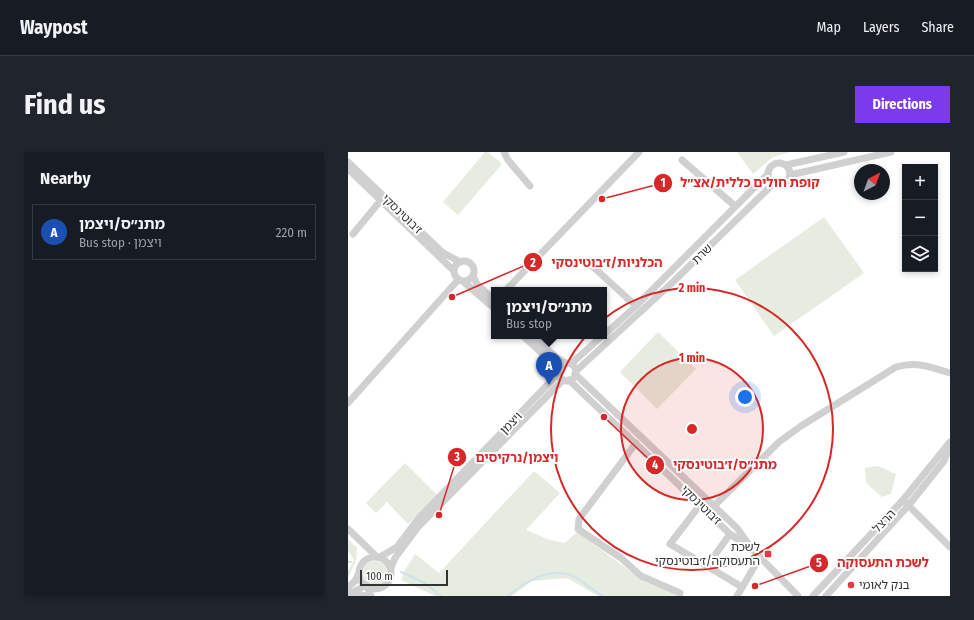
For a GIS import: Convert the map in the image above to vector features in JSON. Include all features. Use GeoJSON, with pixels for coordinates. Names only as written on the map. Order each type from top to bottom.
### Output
{"type":"FeatureCollection","features":[{"type":"Feature","properties":{"kind":"street"},"geometry":{"type":"LineString","coordinates":[[504,152],[508,160],[530,186]]}},
{"type":"Feature","properties":{"kind":"street"},"geometry":{"type":"LineString","coordinates":[[510,287],[639,152]]}},
{"type":"Feature","properties":{"kind":"street"},"geometry":{"type":"LineString","coordinates":[[844,152],[786,165],[776,163],[770,167],[768,174],[774,183],[784,184],[790,175],[891,152]]}},
{"type":"Feature","properties":{"kind":"street"},"geometry":{"type":"LineString","coordinates":[[682,160],[735,206]]}},
{"type":"Feature","properties":{"kind":"street","name":"ז׳בוטינסקי"},"geometry":{"type":"LineString","coordinates":[[348,162],[442,252],[460,262]]}},
{"type":"Feature","properties":{"kind":"street"},"geometry":{"type":"LineString","coordinates":[[786,165],[790,175]]}},
{"type":"Feature","properties":{"kind":"street","name":"ז׳בוטינסקי"},"geometry":{"type":"LineString","coordinates":[[348,169],[453,270]]}},
{"type":"Feature","properties":{"kind":"street","name":"שרת"},"geometry":{"type":"LineString","coordinates":[[607,331],[636,306],[768,174]]}},
{"type":"Feature","properties":{"kind":"street","name":"שרת"},"geometry":{"type":"LineString","coordinates":[[562,376],[575,373],[674,281],[774,183]]}},
{"type":"Feature","properties":{"kind":"street"},"geometry":{"type":"LineString","coordinates":[[353,234],[381,200]]}},
{"type":"Feature","properties":{"kind":"street"},"geometry":{"type":"LineString","coordinates":[[491,296],[477,284],[473,276],[474,270],[471,264],[465,261],[456,264],[453,270],[454,274],[491,306]]}},
{"type":"Feature","properties":{"kind":"street"},"geometry":{"type":"LineString","coordinates":[[590,264],[636,306]]}},
{"type":"Feature","properties":{"kind":"street"},"geometry":{"type":"LineString","coordinates":[[348,403],[461,281],[471,279],[473,276]]}},
{"type":"Feature","properties":{"kind":"street","name":"ז׳בוטינסקי"},"geometry":{"type":"LineString","coordinates":[[526,339],[562,376],[636,443],[730,534],[751,548],[798,596]]}},
{"type":"Feature","properties":{"kind":"street"},"geometry":{"type":"LineString","coordinates":[[536,339],[558,359],[568,363],[575,373],[737,528],[751,548]]}},
{"type":"Feature","properties":{"kind":"street","name":"שרת"},"geometry":{"type":"LineString","coordinates":[[562,376],[568,363],[598,339]]}},
{"type":"Feature","properties":{"kind":"street"},"geometry":{"type":"LineString","coordinates":[[714,506],[779,442],[800,426],[896,367],[909,363],[923,365],[950,373]]}},
{"type":"Feature","properties":{"kind":"street","name":"ויצמן"},"geometry":{"type":"LineString","coordinates":[[379,557],[397,547],[418,519],[562,376]]}},
{"type":"Feature","properties":{"kind":"street","name":"ויצמן"},"geometry":{"type":"LineString","coordinates":[[391,568],[395,558],[418,527],[562,376]]}},
{"type":"Feature","properties":{"kind":"street"},"geometry":{"type":"LineString","coordinates":[[636,443],[579,519],[578,529],[620,558],[641,576],[680,593]]}},
{"type":"Feature","properties":{"kind":"street","name":"הרצל"},"geometry":{"type":"LineString","coordinates":[[826,596],[905,503],[950,443]]}},
{"type":"Feature","properties":{"kind":"street"},"geometry":{"type":"LineString","coordinates":[[905,503],[950,547]]}},
{"type":"Feature","properties":{"kind":"street","name":"הרצל"},"geometry":{"type":"LineString","coordinates":[[813,596],[905,503]]}},
{"type":"Feature","properties":{"kind":"street"},"geometry":{"type":"LineString","coordinates":[[700,505],[670,544],[742,587]]}},
{"type":"Feature","properties":{"kind":"street"},"geometry":{"type":"LineString","coordinates":[[348,529],[379,557],[388,563],[391,568],[391,578],[384,586],[382,596]]}},
{"type":"Feature","properties":{"kind":"street"},"geometry":{"type":"LineString","coordinates":[[708,566],[730,534]]}},
{"type":"Feature","properties":{"kind":"street"},"geometry":{"type":"LineString","coordinates":[[349,592],[364,560],[363,549],[358,539]]}},
{"type":"Feature","properties":{"kind":"street"},"geometry":{"type":"LineString","coordinates":[[364,560],[379,557]]}},
{"type":"Feature","properties":{"kind":"street"},"geometry":{"type":"LineString","coordinates":[[737,596],[760,557]]}},
{"type":"Feature","properties":{"kind":"street"},"geometry":{"type":"LineString","coordinates":[[359,573],[361,580],[371,596]]}},
{"type":"Feature","properties":{"kind":"street"},"geometry":{"type":"LineString","coordinates":[[349,592],[366,586],[374,589],[384,586]]}},
{"type":"Feature","properties":{"kind":"street"},"geometry":{"type":"LineString","coordinates":[[349,592],[365,596]]}},
{"type":"Feature","properties":{"kind":"shaded area"},"geometry":{"type":"Polygon","coordinates":[[[485,152],[488,152],[502,164],[458,215],[443,202],[485,152]]]}},
{"type":"Feature","properties":{"kind":"shaded area"},"geometry":{"type":"Polygon","coordinates":[[[737,152],[790,152],[773,157],[753,174],[737,152]]]}},
{"type":"Feature","properties":{"kind":"shaded area"},"geometry":{"type":"Polygon","coordinates":[[[824,217],[864,273],[774,336],[735,280],[824,217]]]}},
{"type":"Feature","properties":{"kind":"shaded area"},"geometry":{"type":"Polygon","coordinates":[[[658,332],[696,369],[657,409],[620,372],[658,332]]]}},
{"type":"Feature","properties":{"kind":"shaded area"},"geometry":{"type":"Polygon","coordinates":[[[405,463],[437,495],[408,524],[387,502],[376,513],[366,503],[405,463]]]}},
{"type":"Feature","properties":{"kind":"shaded area"},"geometry":{"type":"Polygon","coordinates":[[[878,466],[896,474],[891,494],[882,497],[866,483],[865,468],[878,466]]]}},
{"type":"Feature","properties":{"kind":"shaded area"},"geometry":{"type":"Polygon","coordinates":[[[534,471],[560,493],[526,530],[550,540],[565,543],[577,532],[645,582],[678,596],[598,596],[567,578],[532,581],[512,596],[435,596],[401,580],[405,570],[415,554],[439,573],[534,471]]]}},
{"type":"Feature","properties":{"kind":"shaded area"},"geometry":{"type":"Polygon","coordinates":[[[348,539],[357,548],[356,561],[348,578],[348,571],[354,560],[348,551],[348,539]]]}},
{"type":"Feature","properties":{"kind":"shaded area"},"geometry":{"type":"Polygon","coordinates":[[[375,561],[384,564],[387,573],[384,582],[375,585],[366,582],[363,573],[366,564],[375,561]]]}},
{"type":"Feature","properties":{"kind":"waterway"},"geometry":{"type":"LineString","coordinates":[[401,572],[425,583],[441,596]]}},
{"type":"Feature","properties":{"kind":"waterway"},"geometry":{"type":"LineString","coordinates":[[508,596],[529,581],[554,573],[571,575],[602,596]]}},
{"type":"Feature","properties":{"kind":"place","name":"קופת חולים כללית/אצ״ל"},"geometry":{"type":"Point","coordinates":[602,199]}},
{"type":"Feature","properties":{"kind":"place","name":"הכלניות/ז׳בוטינסקי"},"geometry":{"type":"Point","coordinates":[452,297]}},
{"type":"Feature","properties":{"kind":"place","name":"מתנ״ס/ויצמן"},"geometry":{"type":"Point","coordinates":[549,385]}},
{"type":"Feature","properties":{"kind":"place","name":"מתנ״ס/ז׳בוטינסקי"},"geometry":{"type":"Point","coordinates":[604,417]}},
{"type":"Feature","properties":{"kind":"place","name":"ויצמן/נרקיסים"},"geometry":{"type":"Point","coordinates":[439,515]}},
{"type":"Feature","properties":{"kind":"place","name":"לשכת התעסוקה/ז׳בוטינסקי"},"geometry":{"type":"Point","coordinates":[768,554]}},
{"type":"Feature","properties":{"kind":"place","name":"בנק לאומי"},"geometry":{"type":"Point","coordinates":[851,585]}},
{"type":"Feature","properties":{"kind":"place","name":"לשכת התעסוקה"},"geometry":{"type":"Point","coordinates":[755,586]}}]}
